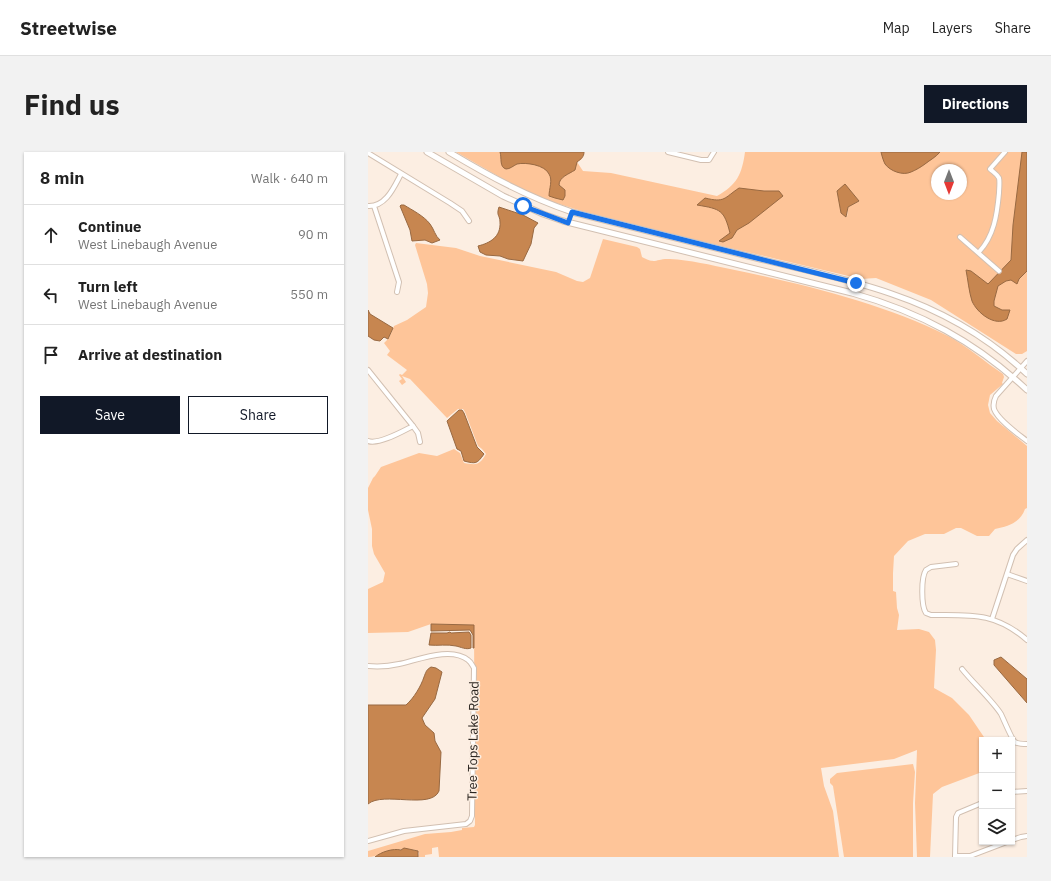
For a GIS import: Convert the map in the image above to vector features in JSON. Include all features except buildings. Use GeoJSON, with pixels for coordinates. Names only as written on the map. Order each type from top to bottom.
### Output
{"type":"FeatureCollection","features":[{"type":"Feature","properties":{"kind":"main road"},"geometry":{"type":"LineString","coordinates":[[427,152],[502,196],[568,223],[852,293],[890,305],[924,319],[981,351],[1013,376],[1027,390]]}},
{"type":"Feature","properties":{"kind":"main road"},"geometry":{"type":"LineString","coordinates":[[449,152],[508,186],[572,212],[856,283],[914,302],[952,320],[987,342],[1027,374]]}},
{"type":"Feature","properties":{"kind":"main road"},"geometry":{"type":"LineString","coordinates":[[568,223],[572,212]]}},
{"type":"Feature","properties":{"kind":"street"},"geometry":{"type":"LineString","coordinates":[[668,152],[701,160],[709,160],[714,152]]}},
{"type":"Feature","properties":{"kind":"street"},"geometry":{"type":"LineString","coordinates":[[979,252],[990,236],[998,206],[1000,180],[998,175],[990,169],[1005,152]]}},
{"type":"Feature","properties":{"kind":"street"},"geometry":{"type":"LineString","coordinates":[[368,153],[450,203],[462,211],[469,220]]}},
{"type":"Feature","properties":{"kind":"street"},"geometry":{"type":"LineString","coordinates":[[368,206],[374,206],[381,203],[389,195],[401,174]]}},
{"type":"Feature","properties":{"kind":"street"},"geometry":{"type":"LineString","coordinates":[[374,206],[398,282],[397,292]]}},
{"type":"Feature","properties":{"kind":"street"},"geometry":{"type":"LineString","coordinates":[[960,237],[999,271]]}},
{"type":"Feature","properties":{"kind":"street"},"geometry":{"type":"LineString","coordinates":[[1027,361],[996,396],[994,402],[994,409],[998,417],[1027,441]]}},
{"type":"Feature","properties":{"kind":"street"},"geometry":{"type":"LineString","coordinates":[[368,370],[413,426],[418,433],[420,442]]}},
{"type":"Feature","properties":{"kind":"street"},"geometry":{"type":"LineString","coordinates":[[368,441],[374,442],[413,426]]}},
{"type":"Feature","properties":{"kind":"street"},"geometry":{"type":"LineString","coordinates":[[992,619],[1013,555],[1027,540]]}},
{"type":"Feature","properties":{"kind":"street"},"geometry":{"type":"LineString","coordinates":[[956,564],[931,567],[926,570],[923,575],[924,610],[928,614],[972,615],[992,619],[1013,629],[1027,640]]}},
{"type":"Feature","properties":{"kind":"street"},"geometry":{"type":"LineString","coordinates":[[1007,574],[1027,581]]}},
{"type":"Feature","properties":{"kind":"street","name":"Tree Tops Lake Road"},"geometry":{"type":"LineString","coordinates":[[368,666],[398,665],[427,656],[443,654],[459,656],[469,660],[474,668],[472,816],[470,821],[466,824],[404,831],[368,842]]}},
{"type":"Feature","properties":{"kind":"street"},"geometry":{"type":"LineString","coordinates":[[962,669],[1000,712],[1012,739],[1019,744],[1027,744]]}},
{"type":"Feature","properties":{"kind":"street"},"geometry":{"type":"LineString","coordinates":[[1015,792],[1027,791]]}},
{"type":"Feature","properties":{"kind":"street"},"geometry":{"type":"LineString","coordinates":[[979,804],[958,812],[956,817],[956,856],[970,856],[999,845]]}},
{"type":"Feature","properties":{"kind":"street"},"geometry":{"type":"LineString","coordinates":[[1015,839],[1027,836]]}},
{"type":"Feature","properties":{"kind":"shaded area"},"geometry":{"type":"Polygon","coordinates":[[[456,152],[584,152],[582,159],[577,162],[583,171],[611,173],[717,196],[734,183],[740,173],[745,152],[1027,152],[1027,351],[1022,354],[1016,354],[931,300],[876,278],[861,279],[693,239],[582,211],[549,201],[517,187],[456,152]],[[845,185],[840,204],[841,213],[847,217],[848,207],[859,201],[845,185]]]}},
{"type":"Feature","properties":{"kind":"shaded area"},"geometry":{"type":"Polygon","coordinates":[[[500,152],[584,152],[583,157],[577,162],[575,170],[559,182],[559,185],[565,190],[563,200],[549,196],[551,179],[544,168],[521,163],[506,169],[502,166],[500,152]]]}},
{"type":"Feature","properties":{"kind":"shaded area"},"geometry":{"type":"Polygon","coordinates":[[[881,152],[940,152],[918,168],[911,172],[904,173],[897,172],[887,167],[881,152]]]}},
{"type":"Feature","properties":{"kind":"shaded area"},"geometry":{"type":"Polygon","coordinates":[[[1022,152],[1027,152],[1027,271],[1019,279],[1017,284],[1011,280],[998,286],[994,306],[1002,310],[1010,310],[1007,319],[997,321],[987,318],[974,306],[966,270],[971,271],[988,284],[1011,260],[1013,225],[1022,152]]]}},
{"type":"Feature","properties":{"kind":"shaded area"},"geometry":{"type":"Polygon","coordinates":[[[845,184],[859,201],[848,207],[846,217],[841,213],[837,191],[845,184]]]}},
{"type":"Feature","properties":{"kind":"shaded area"},"geometry":{"type":"Polygon","coordinates":[[[739,188],[779,191],[783,196],[749,223],[737,230],[732,238],[723,242],[719,241],[730,233],[726,219],[716,210],[697,205],[705,198],[717,200],[724,199],[739,188]]]}},
{"type":"Feature","properties":{"kind":"shaded area"},"geometry":{"type":"Polygon","coordinates":[[[404,205],[425,218],[440,240],[432,243],[425,240],[412,241],[410,230],[400,206],[404,205]]]}},
{"type":"Feature","properties":{"kind":"shaded area"},"geometry":{"type":"Polygon","coordinates":[[[499,207],[523,215],[538,223],[534,228],[531,244],[523,261],[508,259],[500,256],[486,255],[480,252],[478,246],[490,241],[499,232],[499,207]]]}},
{"type":"Feature","properties":{"kind":"shaded area"},"geometry":{"type":"Polygon","coordinates":[[[603,239],[637,247],[640,249],[642,257],[650,261],[670,259],[708,264],[813,288],[869,304],[923,324],[948,336],[969,349],[1003,374],[1003,384],[990,395],[988,405],[990,413],[997,421],[1027,446],[1027,508],[1017,521],[995,529],[989,536],[977,536],[961,528],[956,528],[944,534],[925,534],[908,541],[894,556],[893,591],[896,592],[899,615],[897,630],[919,629],[929,632],[935,640],[936,650],[934,688],[952,698],[969,715],[984,737],[979,737],[979,773],[942,787],[933,794],[930,857],[917,857],[915,803],[917,750],[894,759],[821,768],[824,786],[833,811],[839,857],[439,857],[438,847],[432,848],[432,854],[425,855],[425,857],[418,857],[419,853],[416,850],[397,849],[368,857],[368,851],[425,834],[451,832],[462,830],[462,828],[474,827],[475,825],[474,625],[431,624],[408,632],[368,633],[368,589],[383,582],[385,573],[374,554],[372,546],[372,529],[368,510],[368,488],[373,478],[381,467],[419,453],[437,456],[454,449],[460,453],[464,463],[474,464],[479,463],[486,454],[478,446],[463,409],[458,409],[447,418],[410,379],[402,376],[406,382],[402,385],[399,381],[402,379],[399,375],[402,375],[407,370],[387,355],[390,351],[384,343],[389,338],[394,326],[407,320],[426,307],[428,293],[427,284],[415,245],[416,243],[456,248],[480,256],[556,272],[577,281],[583,282],[590,278],[603,239]]]}},
{"type":"Feature","properties":{"kind":"shaded area"},"geometry":{"type":"Polygon","coordinates":[[[368,310],[370,314],[393,328],[388,339],[384,337],[380,341],[374,340],[368,336],[368,310]]]}},
{"type":"Feature","properties":{"kind":"shaded area"},"geometry":{"type":"Polygon","coordinates":[[[459,410],[462,410],[464,413],[477,447],[484,454],[480,460],[476,462],[471,463],[464,461],[461,451],[457,449],[447,421],[459,410]]]}},
{"type":"Feature","properties":{"kind":"shaded area"},"geometry":{"type":"Polygon","coordinates":[[[431,624],[474,625],[474,648],[473,635],[470,630],[431,631],[431,624]]]}},
{"type":"Feature","properties":{"kind":"shaded area"},"geometry":{"type":"Polygon","coordinates":[[[469,632],[471,635],[471,648],[465,649],[449,645],[429,645],[431,633],[469,632]]]}},
{"type":"Feature","properties":{"kind":"shaded area"},"geometry":{"type":"Polygon","coordinates":[[[1001,657],[1027,679],[1027,703],[994,665],[994,660],[1001,657]]]}},
{"type":"Feature","properties":{"kind":"shaded area"},"geometry":{"type":"Polygon","coordinates":[[[431,667],[442,672],[435,699],[422,718],[425,725],[434,733],[435,741],[441,752],[439,791],[434,796],[427,799],[384,799],[375,800],[368,804],[368,705],[406,705],[417,692],[426,671],[431,667]]]}},
{"type":"Feature","properties":{"kind":"shaded area"},"geometry":{"type":"Polygon","coordinates":[[[913,764],[915,772],[913,803],[913,857],[844,857],[833,786],[830,783],[830,779],[837,773],[913,764]]]}},
{"type":"Feature","properties":{"kind":"shaded area"},"geometry":{"type":"Polygon","coordinates":[[[404,848],[418,851],[418,857],[375,857],[387,851],[401,850],[404,848]]]}},
{"type":"Feature","properties":{"kind":"route"},"geometry":{"type":"LineString","coordinates":[[523,206],[568,223],[572,212],[856,283]]}}]}
